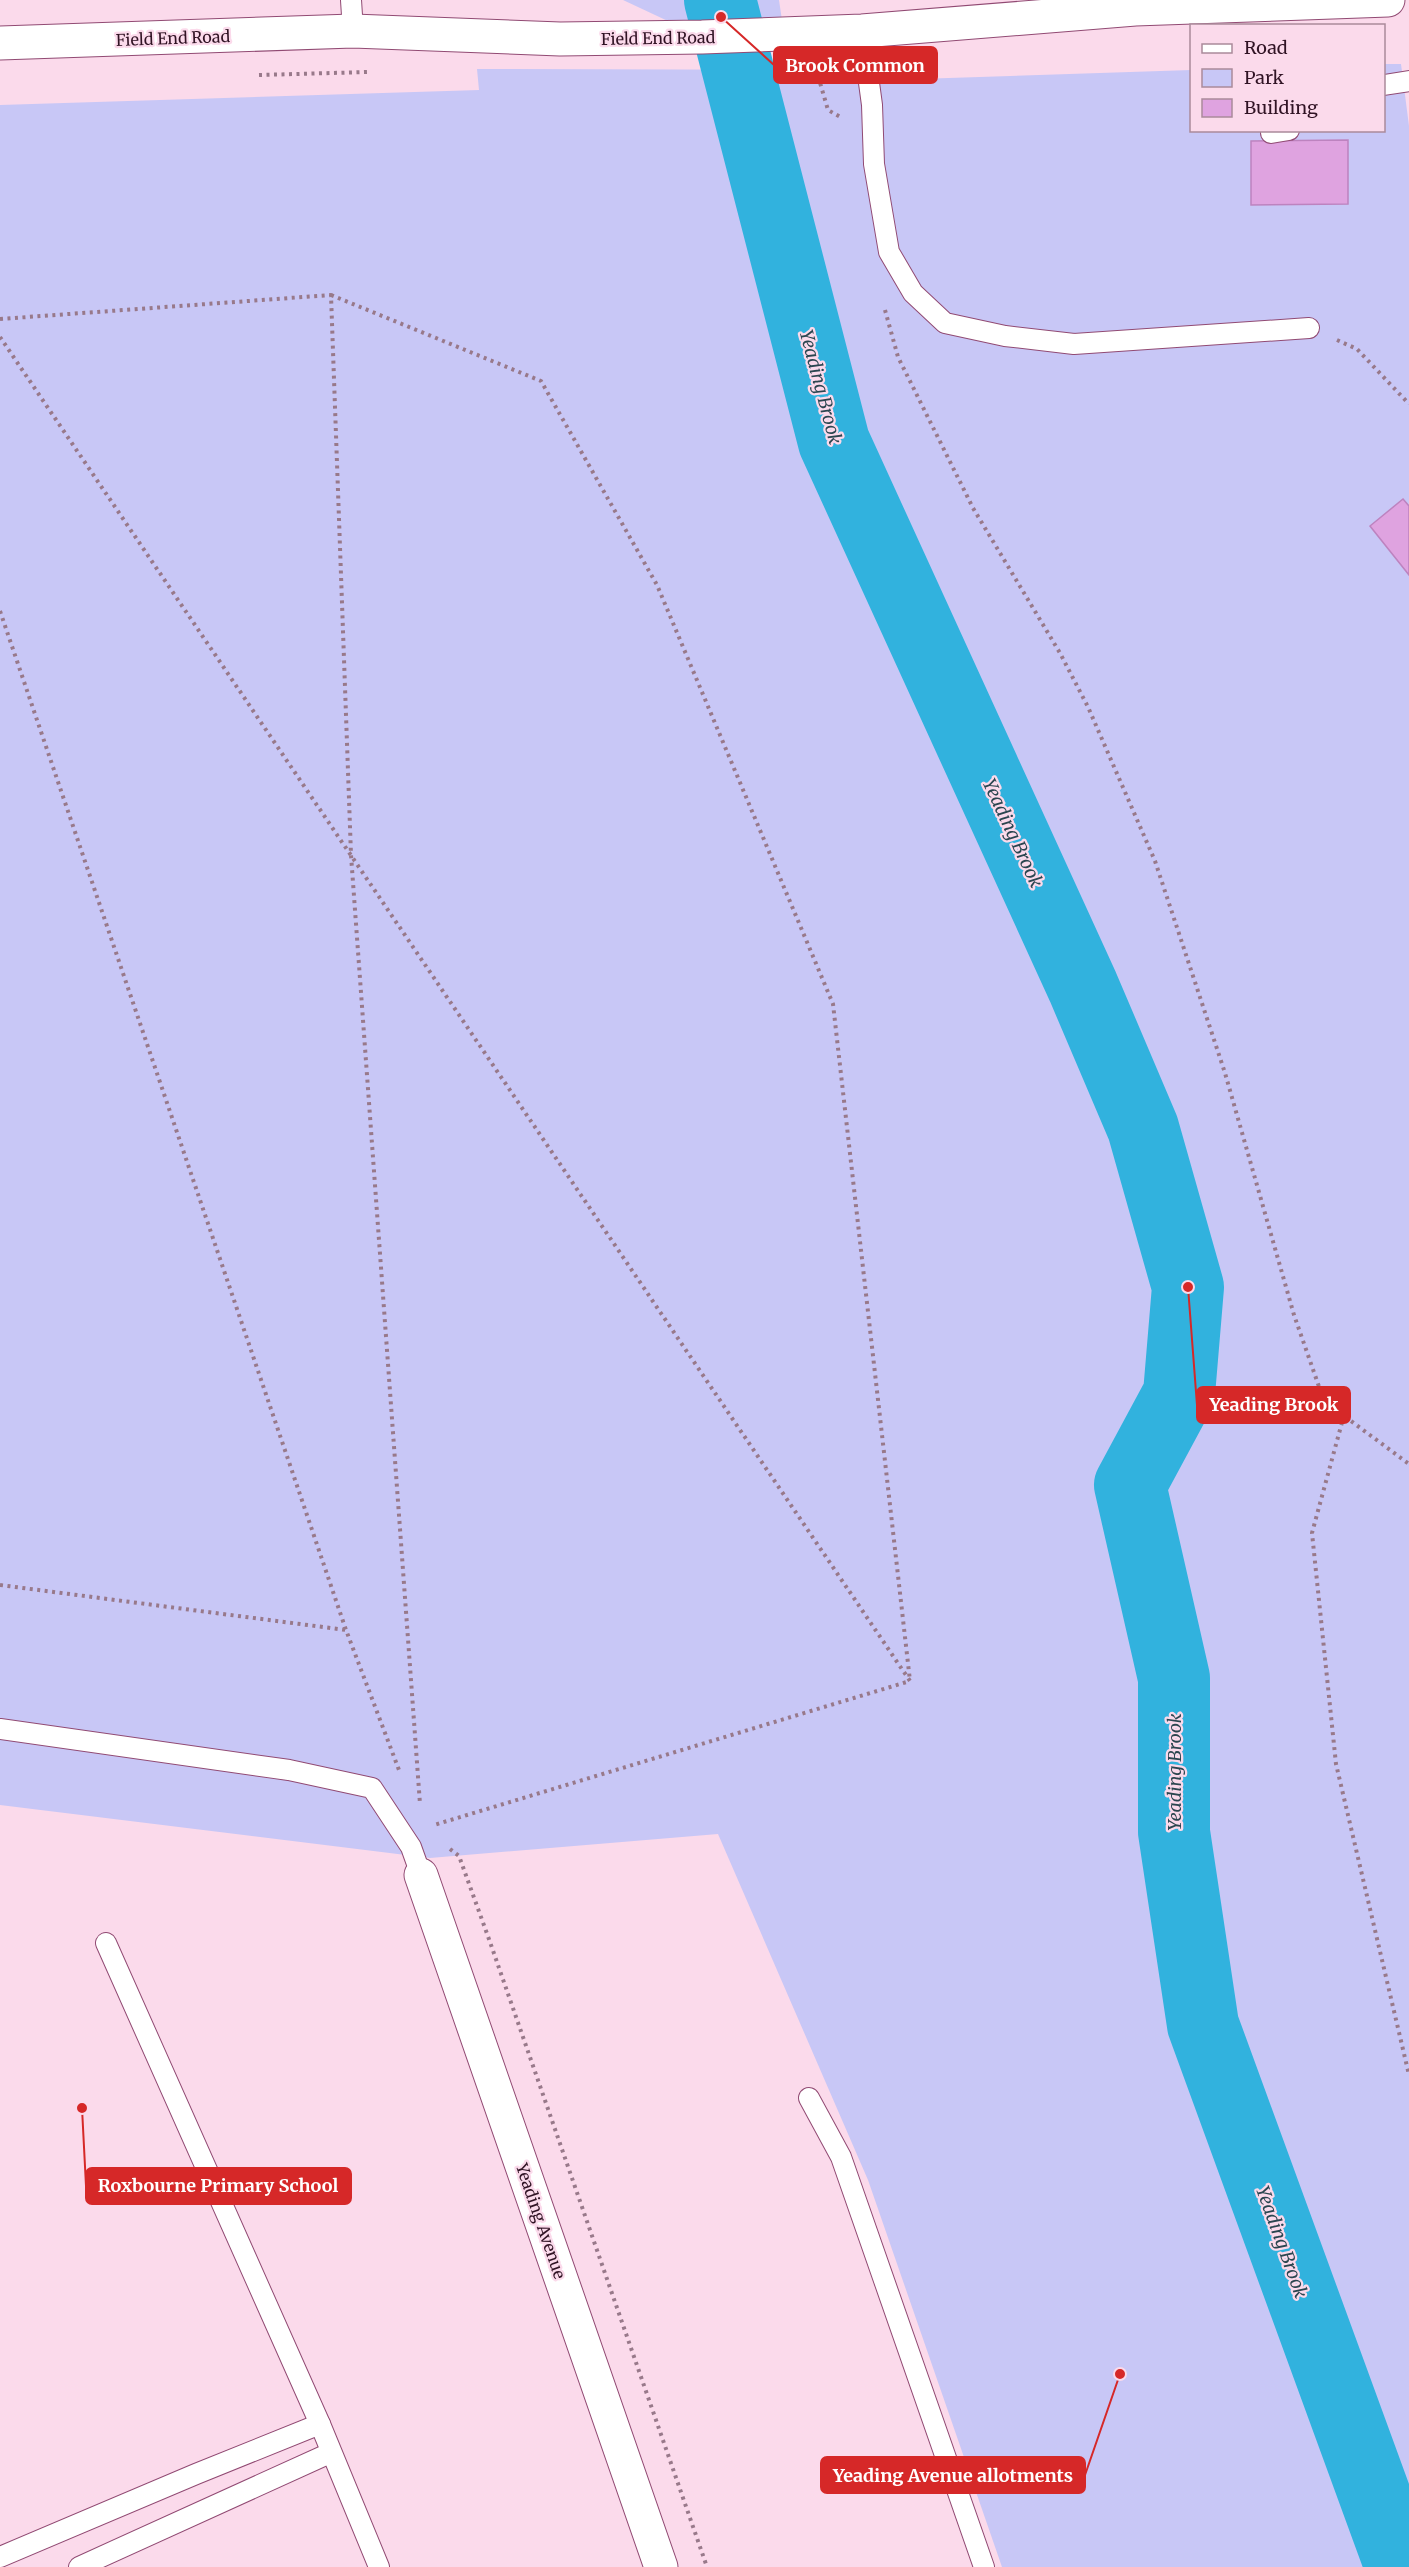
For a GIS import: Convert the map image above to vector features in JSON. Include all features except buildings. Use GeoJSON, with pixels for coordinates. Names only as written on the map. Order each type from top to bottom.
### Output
{"type":"FeatureCollection","features":[{"type":"Feature","properties":{"kind":"street","name":"Field End Road"},"geometry":{"type":"LineString","coordinates":[[0,44],[352,16],[560,39],[702,37],[862,31],[1135,4],[1388,0]]}},
{"type":"Feature","properties":{"kind":"street","name":"Yeading Avenue"},"geometry":{"type":"LineString","coordinates":[[421,1875],[660,2567]]}},
{"type":"Feature","properties":{"kind":"lane"},"geometry":{"type":"LineString","coordinates":[[862,31],[872,105],[874,164],[889,252],[913,293],[945,323],[1005,336],[1074,344],[1309,328]]}},
{"type":"Feature","properties":{"kind":"lane"},"geometry":{"type":"LineString","coordinates":[[1385,85],[1409,81]]}},
{"type":"Feature","properties":{"kind":"lane"},"geometry":{"type":"LineString","coordinates":[[0,1728],[289,1770],[372,1788],[411,1847],[421,1875]]}},
{"type":"Feature","properties":{"kind":"lane"},"geometry":{"type":"LineString","coordinates":[[106,1943],[320,2424],[330,2453],[379,2567]]}},
{"type":"Feature","properties":{"kind":"lane"},"geometry":{"type":"LineString","coordinates":[[809,2098],[841,2157],[984,2567]]}},
{"type":"Feature","properties":{"kind":"lane"},"geometry":{"type":"LineString","coordinates":[[0,2557],[320,2424]]}},
{"type":"Feature","properties":{"kind":"lane"},"geometry":{"type":"LineString","coordinates":[[80,2567],[330,2453]]}},
{"type":"Feature","properties":{"kind":"path"},"geometry":{"type":"LineString","coordinates":[[816,70],[828,110],[846,119]]}},
{"type":"Feature","properties":{"kind":"path"},"geometry":{"type":"LineString","coordinates":[[250,75],[370,72]]}},
{"type":"Feature","properties":{"kind":"path"},"geometry":{"type":"LineString","coordinates":[[0,320],[331,295],[541,381],[657,585],[833,1004],[910,1682]]}},
{"type":"Feature","properties":{"kind":"path"},"geometry":{"type":"LineString","coordinates":[[331,295],[351,855],[420,1805]]}},
{"type":"Feature","properties":{"kind":"path"},"geometry":{"type":"LineString","coordinates":[[883,302],[897,357],[973,508],[1060,653],[1088,707],[1155,861],[1225,1072],[1309,1358],[1324,1401],[1409,1464]]}},
{"type":"Feature","properties":{"kind":"path"},"geometry":{"type":"LineString","coordinates":[[1309,328],[1357,349],[1409,404]]}},
{"type":"Feature","properties":{"kind":"path"},"geometry":{"type":"LineString","coordinates":[[0,337],[910,1682]]}},
{"type":"Feature","properties":{"kind":"path"},"geometry":{"type":"LineString","coordinates":[[0,611],[346,1630],[400,1774]]}},
{"type":"Feature","properties":{"kind":"path"},"geometry":{"type":"LineString","coordinates":[[1344,1414],[1312,1533],[1336,1764],[1409,2075]]}},
{"type":"Feature","properties":{"kind":"path"},"geometry":{"type":"LineString","coordinates":[[0,1586],[346,1630]]}},
{"type":"Feature","properties":{"kind":"path"},"geometry":{"type":"LineString","coordinates":[[433,1826],[910,1682]]}},
{"type":"Feature","properties":{"kind":"path"},"geometry":{"type":"LineString","coordinates":[[440,1843],[459,1856],[707,2567]]}},
{"type":"Feature","properties":{"kind":"green space"},"geometry":{"type":"Polygon","coordinates":[[[623,0],[779,0],[784,34],[702,37],[623,0]]]}},
{"type":"Feature","properties":{"kind":"green space"},"geometry":{"type":"Polygon","coordinates":[[[1385,64],[1401,64],[1409,126],[1409,2567],[1002,2567],[868,2180],[718,1834],[430,1858],[0,1805],[0,105],[479,90],[477,69],[816,70],[825,82],[1190,70],[1190,132],[1385,132],[1385,64]]]}},
{"type":"Feature","properties":{"kind":"waterway","name":"Yeading Brook"},"geometry":{"type":"LineString","coordinates":[[720,0],[834,442],[1083,987],[1143,1128],[1188,1287],[1179,1394],[1130,1485],[1174,1678],[1174,1832],[1203,2025],[1401,2567]]}},
{"type":"Feature","properties":{"kind":"place","name":"Brook Common"},"geometry":{"type":"Point","coordinates":[721,17]}},
{"type":"Feature","properties":{"kind":"place","name":"Yeading Brook"},"geometry":{"type":"Point","coordinates":[1188,1287]}},
{"type":"Feature","properties":{"kind":"place","name":"Roxbourne Primary School"},"geometry":{"type":"Point","coordinates":[82,2108]}},
{"type":"Feature","properties":{"kind":"place","name":"Yeading Avenue allotments"},"geometry":{"type":"Point","coordinates":[1120,2374]}}]}
